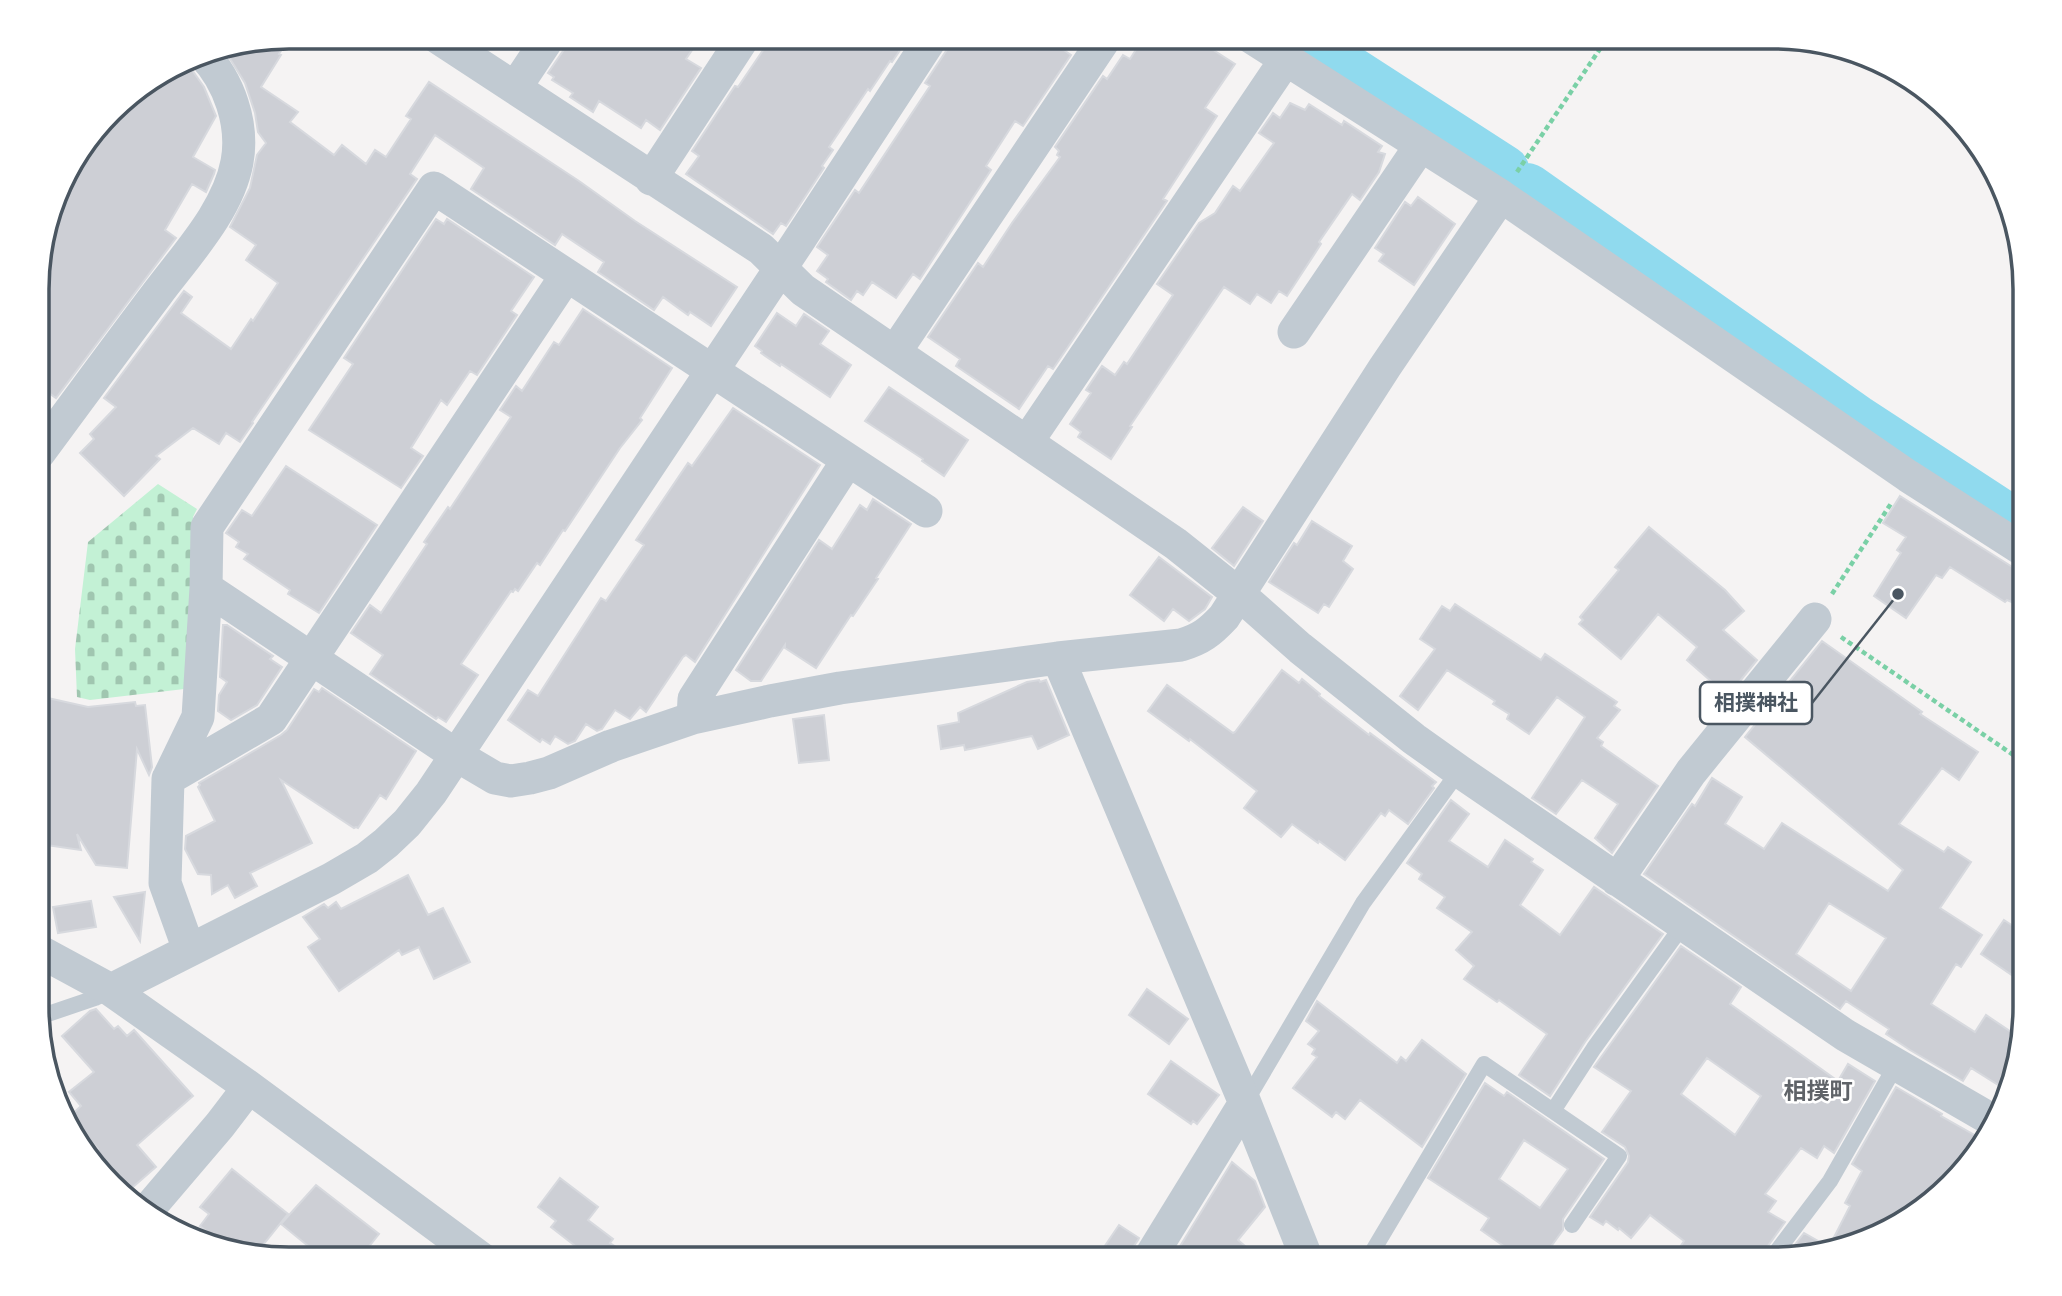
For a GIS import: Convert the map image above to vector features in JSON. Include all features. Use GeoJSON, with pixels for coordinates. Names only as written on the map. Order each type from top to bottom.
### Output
{"type":"FeatureCollection","features":[{"type":"Feature","properties":{"kind":"street"},"geometry":{"type":"LineString","coordinates":[[895,352],[1098,49]]}},
{"type":"Feature","properties":{"kind":"street"},"geometry":{"type":"LineString","coordinates":[[1271,49],[1501,196],[1909,476],[2012,543]]}},
{"type":"Feature","properties":{"kind":"street"},"geometry":{"type":"LineString","coordinates":[[457,50],[761,249],[803,290],[1175,544],[1240,595],[1320,665],[1459,771],[1844,1035],[1986,1117]]}},
{"type":"Feature","properties":{"kind":"street"},"geometry":{"type":"LineString","coordinates":[[515,88],[540,50]]}},
{"type":"Feature","properties":{"kind":"street"},"geometry":{"type":"LineString","coordinates":[[652,178],[736,50]]}},
{"type":"Feature","properties":{"kind":"street"},"geometry":{"type":"LineString","coordinates":[[111,990],[331,879],[367,858],[407,823],[431,793],[924,50]]}},
{"type":"Feature","properties":{"kind":"street"},"geometry":{"type":"LineString","coordinates":[[1027,442],[1286,59]]}},
{"type":"Feature","properties":{"kind":"street"},"geometry":{"type":"LineString","coordinates":[[49,439],[200,235],[227,194],[236,165],[239,135],[233,106],[221,77],[210,63]]}},
{"type":"Feature","properties":{"kind":"street"},"geometry":{"type":"LineString","coordinates":[[1294,332],[1421,145]]}},
{"type":"Feature","properties":{"kind":"street"},"geometry":{"type":"LineString","coordinates":[[189,950],[164,883],[168,779],[198,717],[207,527],[434,188],[926,512]]}},
{"type":"Feature","properties":{"kind":"street"},"geometry":{"type":"LineString","coordinates":[[206,588],[456,755],[495,778],[511,781],[549,773],[611,747],[693,718],[840,688],[1058,658],[1181,645],[1198,640],[1211,631],[1240,595],[1385,367],[1501,196]]}},
{"type":"Feature","properties":{"kind":"street"},"geometry":{"type":"LineString","coordinates":[[168,779],[271,719],[566,276]]}},
{"type":"Feature","properties":{"kind":"street"},"geometry":{"type":"LineString","coordinates":[[693,718],[694,699],[848,460]]}},
{"type":"Feature","properties":{"kind":"street"},"geometry":{"type":"LineString","coordinates":[[1617,880],[1691,772],[1815,619]]}},
{"type":"Feature","properties":{"kind":"street"},"geometry":{"type":"LineString","coordinates":[[1058,658],[1245,1103],[1302,1246]]}},
{"type":"Feature","properties":{"kind":"street"},"geometry":{"type":"LineString","coordinates":[[49,956],[111,990],[249,1087],[466,1247]]}},
{"type":"Feature","properties":{"kind":"street"},"geometry":{"type":"LineString","coordinates":[[152,1205],[249,1087]]}},
{"type":"Feature","properties":{"kind":"street"},"geometry":{"type":"LineString","coordinates":[[1157,1246],[1245,1103]]}},
{"type":"Feature","properties":{"kind":"lane"},"geometry":{"type":"LineString","coordinates":[[1245,1103],[1363,903],[1459,771]]}},
{"type":"Feature","properties":{"kind":"lane"},"geometry":{"type":"LineString","coordinates":[[1553,1111],[1594,1048],[1683,925]]}},
{"type":"Feature","properties":{"kind":"lane"},"geometry":{"type":"LineString","coordinates":[[49,1013],[111,990]]}},
{"type":"Feature","properties":{"kind":"lane"},"geometry":{"type":"LineString","coordinates":[[1376,1246],[1484,1064],[1619,1156],[1572,1225]]}},
{"type":"Feature","properties":{"kind":"lane"},"geometry":{"type":"LineString","coordinates":[[1781,1246],[1830,1181],[1896,1065]]}},
{"type":"Feature","properties":{"kind":"path"},"geometry":{"type":"LineString","coordinates":[[1501,196],[1600,49]]}},
{"type":"Feature","properties":{"kind":"path"},"geometry":{"type":"LineString","coordinates":[[1909,476],[1815,619],[2012,754]]}},
{"type":"Feature","properties":{"kind":"green space"},"geometry":{"type":"Polygon","coordinates":[[[158,484],[197,509],[193,517],[193,688],[90,700],[77,697],[75,649],[88,542],[158,484]]]}},
{"type":"Feature","properties":{"kind":"building"},"geometry":{"type":"Polygon","coordinates":[[[1063,49],[1071,55],[1023,126],[1015,121],[986,166],[991,170],[920,279],[913,274],[896,298],[872,282],[863,295],[857,291],[851,300],[826,282],[828,279],[817,271],[828,255],[817,247],[855,190],[859,193],[930,86],[925,83],[947,50],[1063,49]]]}},
{"type":"Feature","properties":{"kind":"building"},"geometry":{"type":"Polygon","coordinates":[[[1136,49],[1212,49],[1235,64],[1205,108],[1217,116],[1163,199],[1167,201],[1053,369],[1048,366],[1019,409],[956,366],[960,359],[928,337],[978,263],[983,267],[1060,157],[1055,147],[1103,76],[1107,79],[1123,55],[1130,59],[1136,49]]]}},
{"type":"Feature","properties":{"kind":"building"},"geometry":{"type":"Polygon","coordinates":[[[281,50],[281,55],[261,87],[298,112],[290,122],[334,155],[342,145],[366,164],[375,150],[386,157],[411,119],[406,116],[429,82],[737,287],[711,326],[690,312],[688,315],[663,297],[654,310],[598,272],[604,262],[562,234],[555,245],[471,189],[484,168],[435,135],[410,174],[417,179],[240,442],[226,433],[219,444],[193,428],[156,456],[160,459],[124,496],[80,453],[94,439],[90,434],[116,407],[104,398],[184,291],[192,297],[181,313],[231,349],[278,283],[246,260],[256,245],[230,227],[250,188],[257,155],[266,143],[258,132],[245,83],[229,57],[281,50]]]}},
{"type":"Feature","properties":{"kind":"building"},"geometry":{"type":"Polygon","coordinates":[[[564,50],[692,50],[686,59],[701,68],[660,130],[646,120],[641,128],[599,101],[593,112],[570,97],[573,93],[552,80],[554,77],[548,73],[564,50]]]}},
{"type":"Feature","properties":{"kind":"building"},"geometry":{"type":"Polygon","coordinates":[[[763,50],[900,50],[870,91],[868,89],[829,147],[833,150],[822,166],[824,168],[786,226],[781,223],[773,234],[686,174],[699,156],[692,151],[735,86],[738,87],[763,50]]]}},
{"type":"Feature","properties":{"kind":"building"},"geometry":{"type":"Polygon","coordinates":[[[192,70],[204,87],[216,116],[193,157],[215,170],[214,174],[206,192],[192,184],[165,230],[176,238],[56,398],[49,393],[49,289],[51,257],[67,197],[89,155],[119,119],[155,89],[192,70]]]}},
{"type":"Feature","properties":{"kind":"building"},"geometry":{"type":"Polygon","coordinates":[[[1290,103],[1305,110],[1309,104],[1342,125],[1344,121],[1382,146],[1378,152],[1385,154],[1379,172],[1360,200],[1352,194],[1287,296],[1279,291],[1271,303],[1257,294],[1250,304],[1224,287],[1130,426],[1132,427],[1111,459],[1078,437],[1081,432],[1070,424],[1091,393],[1086,390],[1102,366],[1115,375],[1124,362],[1127,364],[1173,295],[1157,284],[1199,223],[1215,213],[1233,186],[1240,191],[1274,143],[1259,133],[1273,113],[1280,118],[1290,103]]]}},
{"type":"Feature","properties":{"kind":"building"},"geometry":{"type":"Polygon","coordinates":[[[1418,197],[1455,224],[1414,285],[1379,261],[1384,254],[1375,248],[1405,202],[1411,206],[1418,197]]]}},
{"type":"Feature","properties":{"kind":"building"},"geometry":{"type":"Polygon","coordinates":[[[436,219],[444,224],[447,219],[534,277],[511,311],[517,315],[477,375],[470,371],[447,405],[441,400],[411,448],[423,456],[401,488],[309,430],[353,364],[344,358],[436,219]]]}},
{"type":"Feature","properties":{"kind":"building"},"geometry":{"type":"Polygon","coordinates":[[[583,309],[672,368],[640,418],[642,420],[620,448],[565,531],[563,530],[540,565],[537,563],[518,591],[511,591],[461,664],[478,675],[446,722],[438,717],[436,719],[370,674],[383,655],[351,633],[370,605],[381,613],[427,544],[424,542],[448,507],[450,509],[511,417],[500,410],[516,386],[522,391],[554,342],[559,345],[583,309]]]}},
{"type":"Feature","properties":{"kind":"building"},"geometry":{"type":"Polygon","coordinates":[[[777,313],[796,326],[804,314],[829,331],[820,344],[851,365],[830,397],[781,364],[780,366],[755,346],[777,313]]]}},
{"type":"Feature","properties":{"kind":"building"},"geometry":{"type":"Polygon","coordinates":[[[889,387],[968,440],[944,476],[865,421],[889,387]]]}},
{"type":"Feature","properties":{"kind":"building"},"geometry":{"type":"Polygon","coordinates":[[[733,408],[820,465],[695,662],[686,655],[683,657],[646,712],[640,707],[630,719],[615,710],[602,729],[597,731],[586,724],[575,741],[568,744],[555,736],[550,744],[542,739],[540,742],[508,720],[528,690],[538,696],[601,598],[606,601],[644,545],[636,540],[688,463],[692,466],[733,408]]]}},
{"type":"Feature","properties":{"kind":"building"},"geometry":{"type":"Polygon","coordinates":[[[286,466],[377,525],[319,613],[288,594],[290,590],[244,559],[248,554],[236,547],[239,542],[226,533],[242,510],[252,516],[286,466]]]}},
{"type":"Feature","properties":{"kind":"building"},"geometry":{"type":"Polygon","coordinates":[[[1900,496],[2012,567],[2012,602],[2005,602],[1950,567],[1942,578],[1936,575],[1906,618],[1874,596],[1901,553],[1897,550],[1906,537],[1883,523],[1900,496]]]}},
{"type":"Feature","properties":{"kind":"building"},"geometry":{"type":"Polygon","coordinates":[[[873,499],[911,524],[876,578],[878,579],[816,668],[785,648],[785,645],[761,681],[751,681],[736,670],[819,540],[832,549],[860,505],[867,510],[873,499]]]}},
{"type":"Feature","properties":{"kind":"building"},"geometry":{"type":"Polygon","coordinates":[[[1243,507],[1263,521],[1234,566],[1212,548],[1243,507]]]}},
{"type":"Feature","properties":{"kind":"building"},"geometry":{"type":"Polygon","coordinates":[[[1312,521],[1352,546],[1343,561],[1353,569],[1329,607],[1324,604],[1318,613],[1269,582],[1312,521]]]}},
{"type":"Feature","properties":{"kind":"building"},"geometry":{"type":"Polygon","coordinates":[[[1649,527],[1725,590],[1744,611],[1723,630],[1757,660],[1728,696],[1687,660],[1697,647],[1658,614],[1621,659],[1579,624],[1583,620],[1580,617],[1619,570],[1615,567],[1649,527]]]}},
{"type":"Feature","properties":{"kind":"building"},"geometry":{"type":"Polygon","coordinates":[[[1159,557],[1212,597],[1205,609],[1189,621],[1173,609],[1164,621],[1130,595],[1159,557]]]}},
{"type":"Feature","properties":{"kind":"building"},"geometry":{"type":"Polygon","coordinates":[[[1455,604],[1541,660],[1545,654],[1617,702],[1614,706],[1620,710],[1597,738],[1603,742],[1601,746],[1658,786],[1612,853],[1595,838],[1618,804],[1582,780],[1556,814],[1532,798],[1585,717],[1557,697],[1529,734],[1507,719],[1509,714],[1493,704],[1495,701],[1447,670],[1418,710],[1400,696],[1435,649],[1420,639],[1442,606],[1450,611],[1455,604]]]}},
{"type":"Feature","properties":{"kind":"building"},"geometry":{"type":"Polygon","coordinates":[[[223,625],[227,625],[273,656],[270,659],[282,667],[257,705],[231,720],[218,711],[219,695],[227,682],[220,677],[223,625]]]}},
{"type":"Feature","properties":{"kind":"building"},"geometry":{"type":"Polygon","coordinates":[[[1822,641],[1922,712],[1920,714],[1978,752],[1959,780],[1942,768],[1899,824],[1944,852],[1948,847],[1971,862],[1940,908],[1982,935],[1961,967],[1956,964],[1931,1004],[1975,1032],[1986,1015],[2011,1032],[1999,1086],[1971,1068],[1963,1081],[1886,1034],[1889,1029],[1846,1001],[1840,1009],[1644,874],[1692,804],[1695,806],[1712,778],[1742,797],[1725,824],[1764,849],[1782,823],[1888,891],[1903,870],[1745,737],[1822,641]],[[1829,903],[1796,954],[1851,991],[1886,938],[1829,903]]]}},
{"type":"Feature","properties":{"kind":"building"},"geometry":{"type":"Polygon","coordinates":[[[1282,670],[1299,683],[1302,679],[1320,694],[1319,696],[1369,735],[1370,733],[1436,782],[1408,824],[1389,810],[1385,816],[1381,813],[1345,860],[1292,824],[1281,837],[1244,808],[1257,791],[1190,739],[1189,741],[1148,711],[1167,685],[1233,733],[1282,670]]]}},
{"type":"Feature","properties":{"kind":"building"},"geometry":{"type":"Polygon","coordinates":[[[1046,680],[1069,735],[1038,749],[1032,736],[965,750],[964,745],[941,749],[938,726],[959,722],[958,713],[1027,682],[1046,680]]]}},
{"type":"Feature","properties":{"kind":"building"},"geometry":{"type":"Polygon","coordinates":[[[322,688],[416,751],[386,799],[380,795],[358,828],[354,828],[281,780],[312,843],[250,873],[257,886],[235,898],[228,885],[212,894],[211,875],[198,874],[185,849],[186,836],[215,821],[198,787],[199,783],[281,735],[314,689],[319,692],[322,688]]]}},
{"type":"Feature","properties":{"kind":"building"},"geometry":{"type":"Polygon","coordinates":[[[49,698],[88,707],[135,702],[136,706],[145,705],[152,767],[149,775],[137,749],[127,868],[96,865],[77,834],[81,850],[49,845],[49,698]]]}},
{"type":"Feature","properties":{"kind":"building"},"geometry":{"type":"Polygon","coordinates":[[[824,715],[829,760],[799,763],[793,719],[824,715]]]}},
{"type":"Feature","properties":{"kind":"building"},"geometry":{"type":"Polygon","coordinates":[[[1451,800],[1469,814],[1449,841],[1488,867],[1505,840],[1533,859],[1531,862],[1543,870],[1520,905],[1560,935],[1594,887],[1663,934],[1585,1042],[1550,1096],[1519,1075],[1547,1034],[1464,979],[1474,966],[1456,950],[1472,932],[1437,908],[1445,897],[1419,879],[1422,874],[1407,863],[1451,800]]]}},
{"type":"Feature","properties":{"kind":"building"},"geometry":{"type":"Polygon","coordinates":[[[408,875],[428,915],[443,908],[470,962],[434,979],[419,947],[402,955],[399,950],[339,991],[308,947],[320,939],[303,917],[324,904],[328,908],[336,902],[341,909],[408,875]]]}},
{"type":"Feature","properties":{"kind":"building"},"geometry":{"type":"Polygon","coordinates":[[[145,892],[140,941],[114,897],[145,892]]]}},
{"type":"Feature","properties":{"kind":"building"},"geometry":{"type":"Polygon","coordinates":[[[91,901],[96,927],[58,933],[53,907],[91,901]]]}},
{"type":"Feature","properties":{"kind":"building"},"geometry":{"type":"Polygon","coordinates":[[[2004,920],[2012,925],[2012,975],[1981,954],[2004,920]]]}},
{"type":"Feature","properties":{"kind":"building"},"geometry":{"type":"Polygon","coordinates":[[[1681,946],[1741,987],[1730,1004],[1838,1081],[1848,1064],[1875,1081],[1834,1153],[1824,1146],[1817,1158],[1801,1148],[1765,1194],[1776,1201],[1768,1212],[1785,1222],[1768,1246],[1681,1246],[1684,1241],[1650,1215],[1631,1238],[1606,1221],[1603,1225],[1590,1217],[1628,1162],[1629,1156],[1625,1147],[1602,1132],[1631,1091],[1594,1067],[1681,946]],[[1707,1058],[1681,1094],[1735,1135],[1761,1096],[1707,1058]]]}},
{"type":"Feature","properties":{"kind":"building"},"geometry":{"type":"Polygon","coordinates":[[[1147,989],[1188,1019],[1169,1044],[1129,1015],[1147,989]]]}},
{"type":"Feature","properties":{"kind":"building"},"geometry":{"type":"Polygon","coordinates":[[[1317,1001],[1397,1063],[1401,1057],[1406,1061],[1422,1040],[1466,1074],[1422,1147],[1360,1100],[1345,1119],[1336,1112],[1332,1117],[1293,1088],[1317,1057],[1312,1054],[1315,1049],[1308,1044],[1319,1031],[1306,1021],[1317,1001]]]}},
{"type":"Feature","properties":{"kind":"building"},"geometry":{"type":"Polygon","coordinates":[[[96,1009],[114,1029],[118,1026],[127,1036],[134,1030],[193,1096],[137,1145],[156,1167],[132,1188],[97,1150],[74,1113],[81,1106],[69,1092],[94,1072],[62,1036],[90,1011],[96,1009]]]}},
{"type":"Feature","properties":{"kind":"building"},"geometry":{"type":"Polygon","coordinates":[[[1171,1061],[1219,1095],[1197,1124],[1193,1121],[1191,1124],[1148,1094],[1171,1061]]]}},
{"type":"Feature","properties":{"kind":"building"},"geometry":{"type":"Polygon","coordinates":[[[1485,1083],[1504,1096],[1507,1092],[1604,1159],[1563,1219],[1563,1230],[1551,1246],[1504,1246],[1481,1230],[1489,1218],[1428,1178],[1485,1083]],[[1524,1140],[1499,1179],[1540,1208],[1568,1169],[1524,1140]]]}},
{"type":"Feature","properties":{"kind":"building"},"geometry":{"type":"Polygon","coordinates":[[[1896,1087],[1976,1136],[1943,1177],[1919,1197],[1893,1215],[1865,1229],[1833,1239],[1850,1206],[1845,1203],[1862,1171],[1852,1164],[1896,1087]]]}},
{"type":"Feature","properties":{"kind":"building"},"geometry":{"type":"Polygon","coordinates":[[[1232,1162],[1255,1181],[1265,1207],[1238,1240],[1245,1246],[1180,1246],[1232,1162]]]}},
{"type":"Feature","properties":{"kind":"building"},"geometry":{"type":"Polygon","coordinates":[[[232,1169],[288,1214],[263,1245],[257,1245],[208,1233],[200,1226],[209,1214],[200,1207],[232,1169]]]}},
{"type":"Feature","properties":{"kind":"building"},"geometry":{"type":"Polygon","coordinates":[[[560,1178],[598,1207],[588,1220],[613,1239],[610,1243],[616,1247],[576,1247],[551,1227],[556,1221],[538,1207],[560,1178]]]}},
{"type":"Feature","properties":{"kind":"building"},"geometry":{"type":"Polygon","coordinates":[[[316,1185],[379,1234],[369,1247],[309,1247],[281,1224],[316,1185]]]}},
{"type":"Feature","properties":{"kind":"building"},"geometry":{"type":"Polygon","coordinates":[[[1119,1225],[1139,1238],[1134,1246],[1104,1246],[1119,1225]]]}},
{"type":"Feature","properties":{"kind":"building"},"geometry":{"type":"Polygon","coordinates":[[[1804,1233],[1820,1242],[1795,1245],[1804,1233]]]}},
{"type":"Feature","properties":{"kind":"waterway"},"geometry":{"type":"LineString","coordinates":[[1313,49],[1503,172]]}},
{"type":"Feature","properties":{"kind":"waterway"},"geometry":{"type":"LineString","coordinates":[[1527,190],[1855,421],[2012,524]]}},
{"type":"Feature","properties":{"kind":"place","name":"相撲神社"},"geometry":{"type":"Point","coordinates":[1898,594]}},
{"type":"Feature","properties":{"kind":"district","name":"相撲町"},"geometry":{"type":"Point","coordinates":[1818,1090]}}]}
